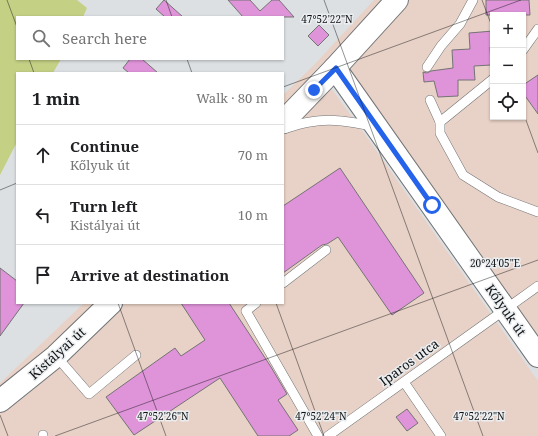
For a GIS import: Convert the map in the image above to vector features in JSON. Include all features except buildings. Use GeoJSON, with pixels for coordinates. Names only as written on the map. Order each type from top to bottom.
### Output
{"type":"FeatureCollection","features":[{"type":"Feature","properties":{"kind":"main road"},"geometry":{"type":"LineString","coordinates":[[284,121],[336,68],[397,0]]}},
{"type":"Feature","properties":{"kind":"main road","name":"Kőlyuk út"},"geometry":{"type":"LineString","coordinates":[[336,68],[538,356]]}},
{"type":"Feature","properties":{"kind":"main road","name":"Kistályai út"},"geometry":{"type":"LineString","coordinates":[[0,401],[56,356],[110,304]]}},
{"type":"Feature","properties":{"kind":"lane"},"geometry":{"type":"LineString","coordinates":[[427,68],[441,46],[460,24],[473,0]]}},
{"type":"Feature","properties":{"kind":"lane"},"geometry":{"type":"LineString","coordinates":[[524,48],[538,29]]}},
{"type":"Feature","properties":{"kind":"lane"},"geometry":{"type":"LineString","coordinates":[[440,122],[490,81]]}},
{"type":"Feature","properties":{"kind":"lane"},"geometry":{"type":"LineString","coordinates":[[430,100],[440,122],[440,133],[463,175],[498,197],[538,212]]}},
{"type":"Feature","properties":{"kind":"lane"},"geometry":{"type":"LineString","coordinates":[[284,129],[310,122],[330,120],[347,121],[378,127]]}},
{"type":"Feature","properties":{"kind":"lane"},"geometry":{"type":"LineString","coordinates":[[284,282],[326,250]]}},
{"type":"Feature","properties":{"kind":"lane","name":"Iparos utca"},"geometry":{"type":"LineString","coordinates":[[328,436],[538,286]]}},
{"type":"Feature","properties":{"kind":"lane"},"geometry":{"type":"LineString","coordinates":[[255,304],[246,311],[318,436]]}},
{"type":"Feature","properties":{"kind":"lane"},"geometry":{"type":"LineString","coordinates":[[56,356],[89,394],[136,355]]}},
{"type":"Feature","properties":{"kind":"lane"},"geometry":{"type":"LineString","coordinates":[[404,382],[441,436]]}},
{"type":"Feature","properties":{"kind":"shaded area"},"geometry":{"type":"Polygon","coordinates":[[[374,0],[538,0],[538,339],[384,121],[315,66],[538,381],[538,436],[0,436],[0,383],[83,304],[284,304],[284,94],[314,65],[374,0]]]}},
{"type":"Feature","properties":{"kind":"green space"},"geometry":{"type":"Polygon","coordinates":[[[0,0],[77,0],[87,8],[83,16],[16,16],[16,60],[60,60],[54,72],[16,72],[16,144],[0,175],[0,0]]]}},
{"type":"Feature","properties":{"kind":"route"},"geometry":{"type":"LineString","coordinates":[[314,90],[336,68],[432,205]]}}]}
